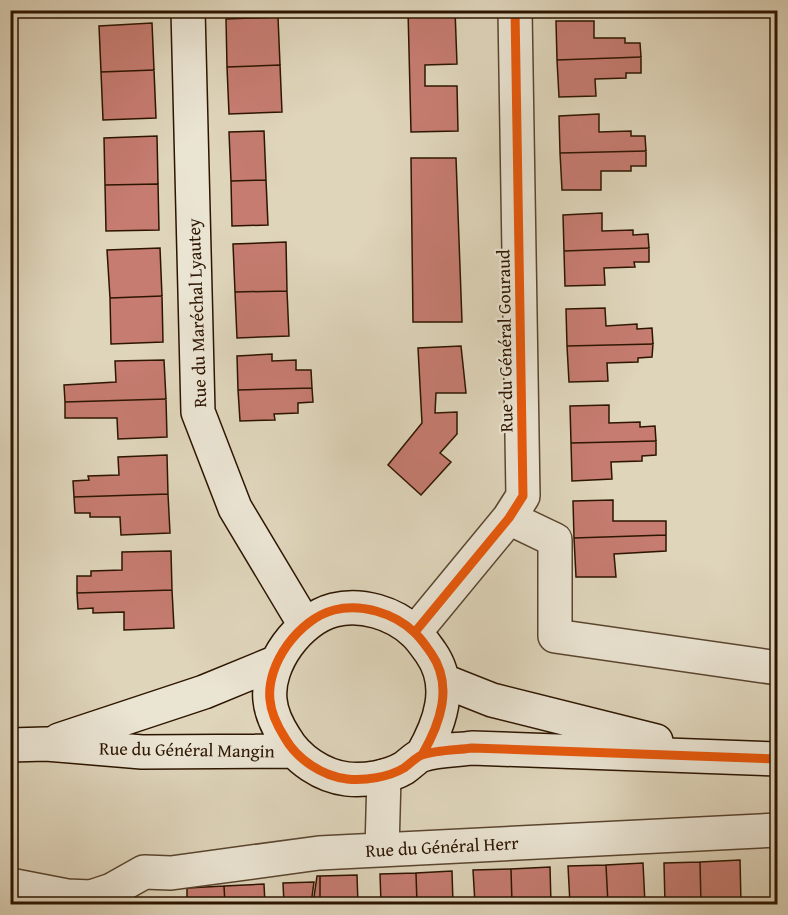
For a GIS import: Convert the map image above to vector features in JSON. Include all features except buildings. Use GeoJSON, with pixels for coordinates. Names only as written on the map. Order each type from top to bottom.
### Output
{"type":"FeatureCollection","features":[{"type":"Feature","properties":{"kind":"street","name":"Rue du Maréchal Lyautey"},"geometry":{"type":"LineString","coordinates":[[188,10],[198,411],[235,508],[305,625]]}},
{"type":"Feature","properties":{"kind":"street","name":"Rue du Général Gouraud"},"geometry":{"type":"LineString","coordinates":[[415,632],[509,518],[523,496],[515,10]]}},
{"type":"Feature","properties":{"kind":"street"},"geometry":{"type":"LineString","coordinates":[[509,518],[555,540],[555,636],[777,668]]}},
{"type":"Feature","properties":{"kind":"street"},"geometry":{"type":"LineString","coordinates":[[363,608],[391,616],[415,632],[433,656],[444,681],[442,708],[435,733],[422,755],[403,769],[378,778],[346,779],[317,769],[293,752],[279,728],[270,701],[271,676],[284,649],[305,625],[333,610],[363,608]]}},
{"type":"Feature","properties":{"kind":"street","name":"Rue du Général Mangin"},"geometry":{"type":"LineString","coordinates":[[46,744],[204,692],[278,662]]}},
{"type":"Feature","properties":{"kind":"street"},"geometry":{"type":"LineString","coordinates":[[444,681],[492,700],[719,756]]}},
{"type":"Feature","properties":{"kind":"street","name":"Rue du Général Mangin"},"geometry":{"type":"LineString","coordinates":[[10,745],[46,744],[142,752],[293,752]]}},
{"type":"Feature","properties":{"kind":"street"},"geometry":{"type":"LineString","coordinates":[[422,755],[472,748],[777,759]]}},
{"type":"Feature","properties":{"kind":"street"},"geometry":{"type":"LineString","coordinates":[[382,850],[384,776]]}},
{"type":"Feature","properties":{"kind":"street","name":"Rue du Général Herr"},"geometry":{"type":"LineString","coordinates":[[10,885],[67,896],[92,897],[112,890],[144,872],[171,873],[319,852],[777,830]]}},
{"type":"Feature","properties":{"kind":"cycle path"},"geometry":{"type":"LineString","coordinates":[[415,632],[509,518],[523,496],[515,10]]}},
{"type":"Feature","properties":{"kind":"cycle path"},"geometry":{"type":"LineString","coordinates":[[422,755],[439,718],[443,692],[438,666],[416,634],[406,625],[387,615],[355,608],[334,610],[321,615],[297,633],[287,645],[273,672],[270,686],[272,709],[282,734],[296,753],[311,765],[338,777],[377,778],[398,771],[428,753],[472,748],[778,759]]}}]}
